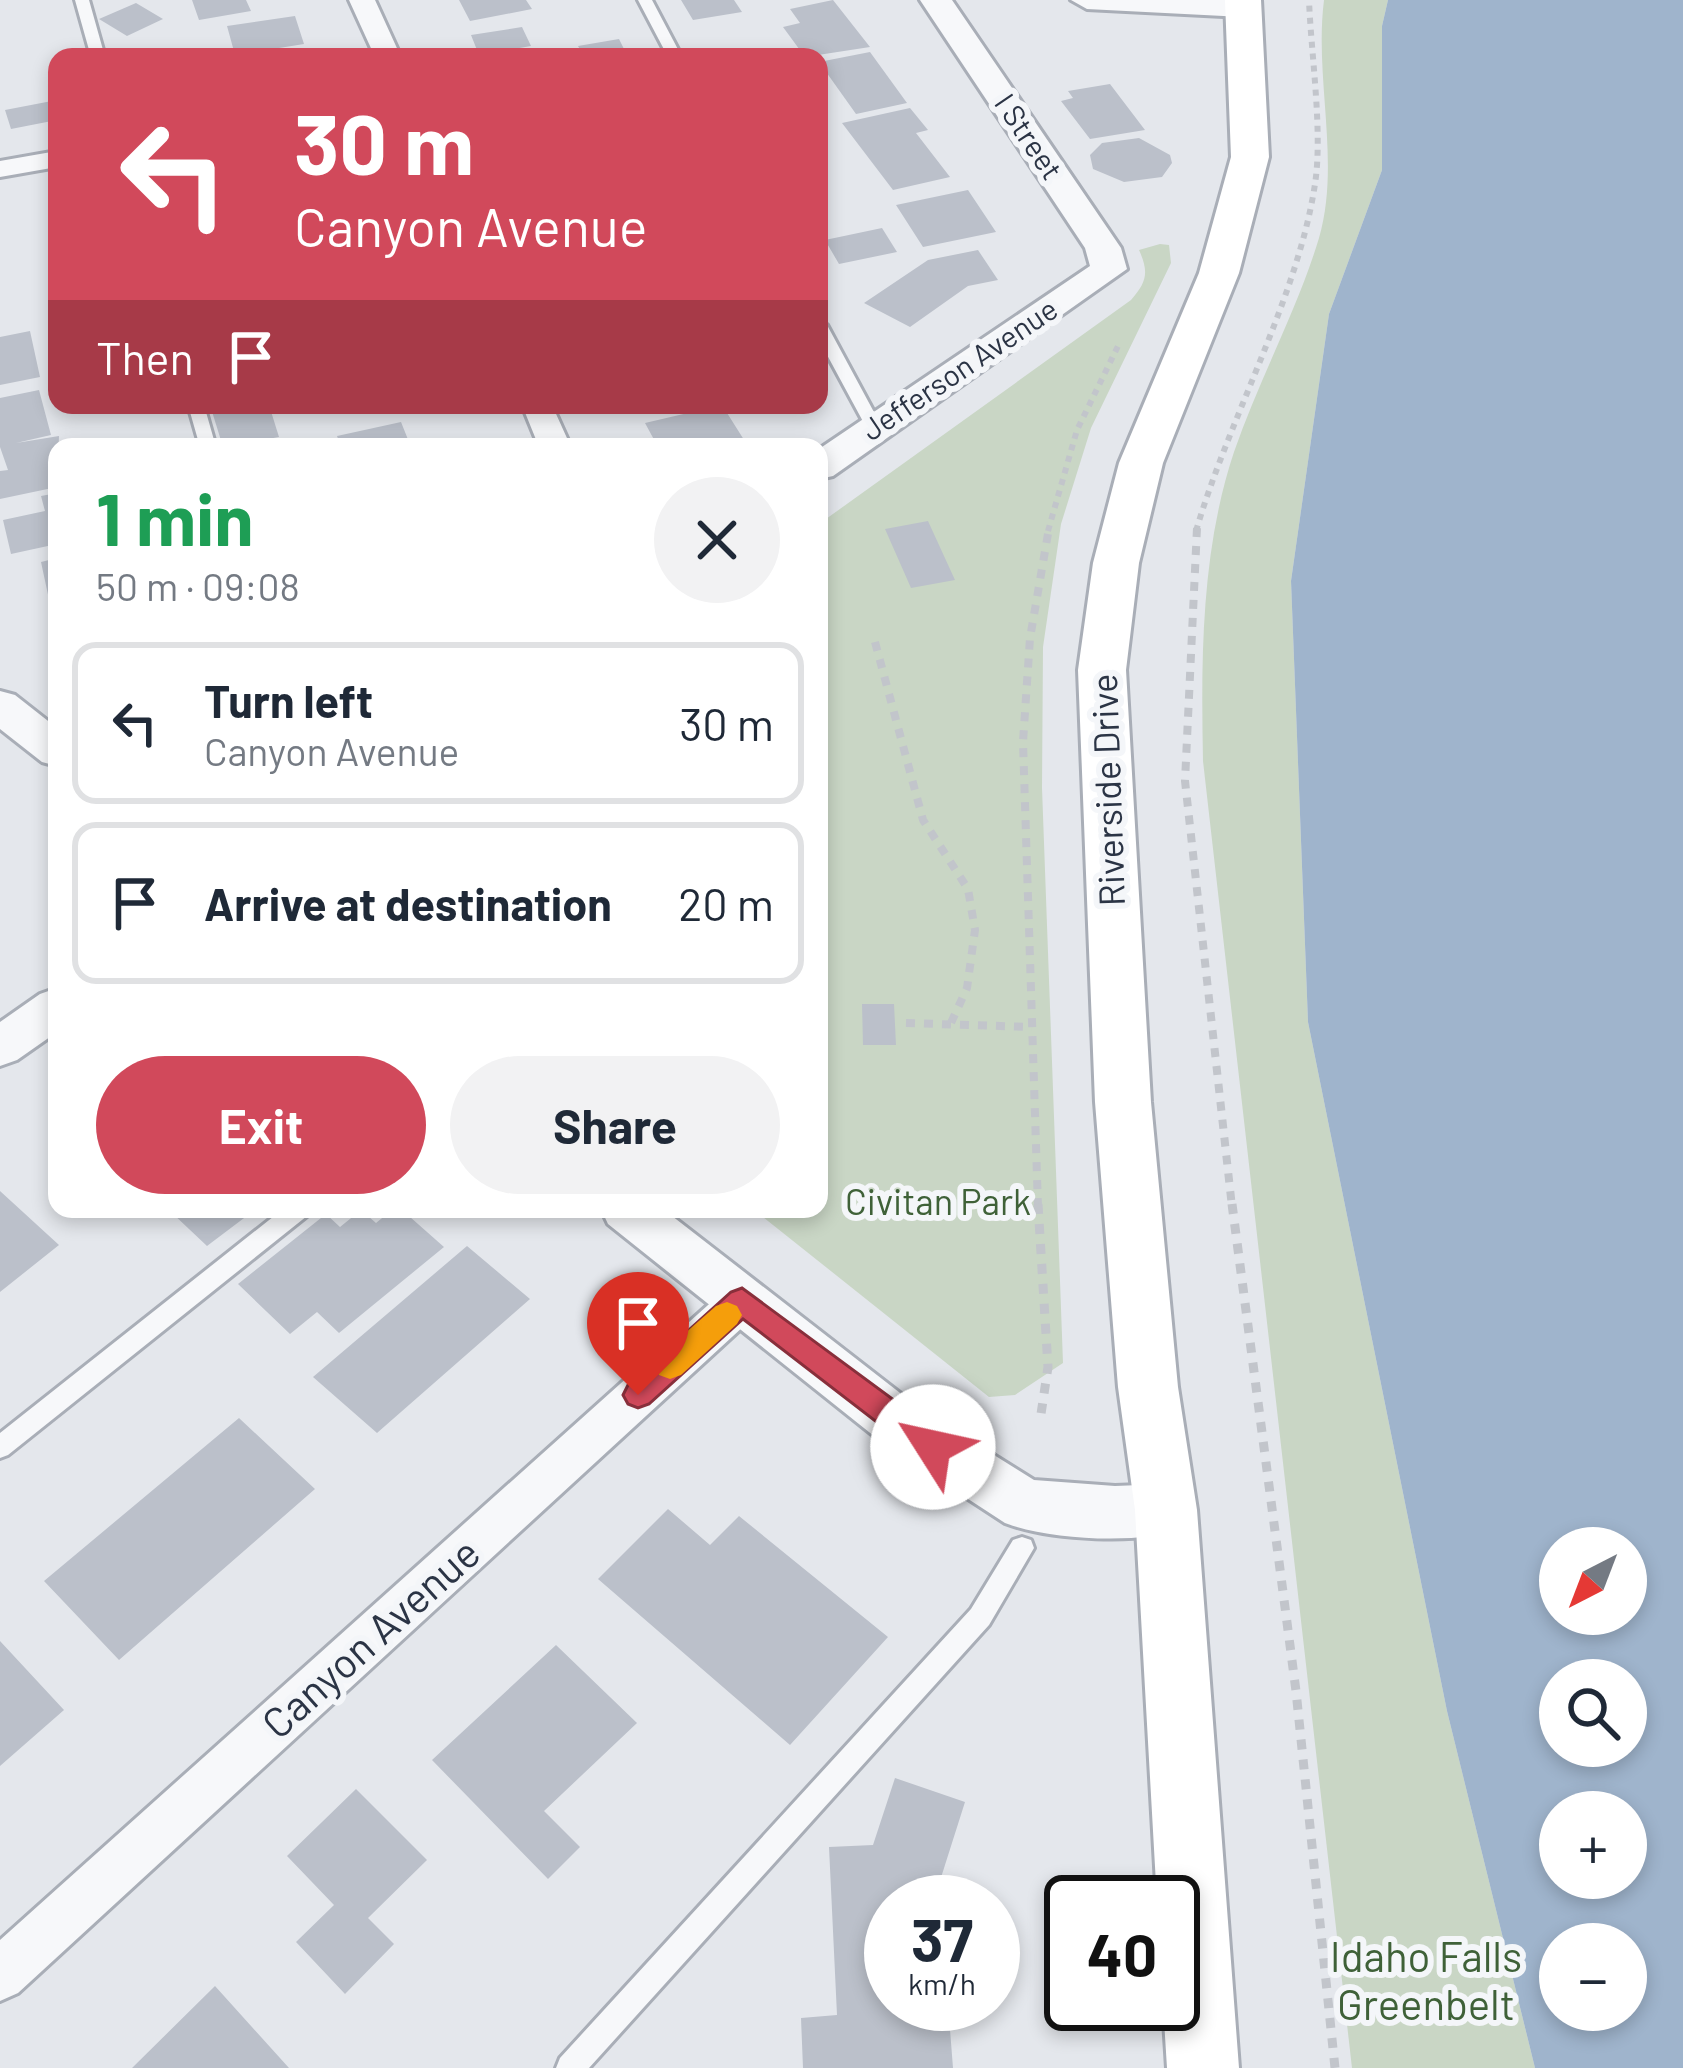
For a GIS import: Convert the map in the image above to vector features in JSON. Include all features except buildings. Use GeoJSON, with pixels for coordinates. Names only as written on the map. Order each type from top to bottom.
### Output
{"type":"FeatureCollection","features":[{"type":"Feature","properties":{"kind":"main road","name":"Riverside Drive"},"geometry":{"type":"LineString","coordinates":[[1203,2068],[1166,1510],[1148,1387],[1123,1102],[1102,670],[1116,563],[1142,463],[1219,273],[1250,157],[1243,4]]}},
{"type":"Feature","properties":{"kind":"street"},"geometry":{"type":"LineString","coordinates":[[362,0],[384,48]]}},
{"type":"Feature","properties":{"kind":"street","name":"I Street"},"geometry":{"type":"LineString","coordinates":[[936,0],[1103,248],[1110,263],[1103,275]]}},
{"type":"Feature","properties":{"kind":"street"},"geometry":{"type":"LineString","coordinates":[[1087,0],[1243,4]]}},
{"type":"Feature","properties":{"kind":"street"},"geometry":{"type":"LineString","coordinates":[[0,169],[48,161]]}},
{"type":"Feature","properties":{"kind":"street","name":"Jefferson Avenue"},"geometry":{"type":"LineString","coordinates":[[828,460],[1103,275]]}},
{"type":"Feature","properties":{"kind":"street"},"geometry":{"type":"LineString","coordinates":[[0,706],[48,744]]}},
{"type":"Feature","properties":{"kind":"street"},"geometry":{"type":"LineString","coordinates":[[0,1047],[48,1013]]}},
{"type":"Feature","properties":{"kind":"street"},"geometry":{"type":"LineString","coordinates":[[637,1218],[903,1427],[1025,1505],[1115,1512],[1166,1510]]}},
{"type":"Feature","properties":{"kind":"street","name":"Canyon Avenue"},"geometry":{"type":"LineString","coordinates":[[0,1975],[742,1301]]}},
{"type":"Feature","properties":{"kind":"lane"},"geometry":{"type":"LineString","coordinates":[[82,0],[95,48]]}},
{"type":"Feature","properties":{"kind":"lane"},"geometry":{"type":"LineString","coordinates":[[645,0],[670,48]]}},
{"type":"Feature","properties":{"kind":"lane"},"geometry":{"type":"LineString","coordinates":[[828,343],[874,427]]}},
{"type":"Feature","properties":{"kind":"lane"},"geometry":{"type":"LineString","coordinates":[[0,1447],[288,1218]]}},
{"type":"Feature","properties":{"kind":"lane"},"geometry":{"type":"LineString","coordinates":[[570,2068],[980,1617],[1022,1548]]}},
{"type":"Feature","properties":{"kind":"path"},"geometry":{"type":"LineString","coordinates":[[1309,0],[1316,179],[1302,246],[1216,463],[1194,539],[1185,680],[1185,781],[1212,1052],[1293,1668],[1335,2068]]}},
{"type":"Feature","properties":{"kind":"path"},"geometry":{"type":"LineString","coordinates":[[1041,1414],[1048,1367],[1023,742],[1030,638],[1051,514],[1076,430],[1120,342]]}},
{"type":"Feature","properties":{"kind":"path"},"geometry":{"type":"LineString","coordinates":[[875,643],[923,820],[968,889],[975,930],[967,988],[950,1025]]}},
{"type":"Feature","properties":{"kind":"path"},"geometry":{"type":"LineString","coordinates":[[906,1023],[1032,1027]]}},
{"type":"Feature","properties":{"kind":"green space","name":"Idaho Falls Greenbelt"},"geometry":{"type":"Polygon","coordinates":[[[1324,0],[1388,0],[1382,26],[1382,170],[1329,314],[1291,581],[1308,1022],[1447,1711],[1535,2068],[1352,2068],[1203,761],[1205,605],[1223,489],[1310,265],[1325,209],[1324,0]]]}},
{"type":"Feature","properties":{"kind":"green space","name":"Civitan Park"},"geometry":{"type":"Polygon","coordinates":[[[1169,245],[1171,263],[1091,428],[1061,524],[1043,647],[1042,788],[1063,1363],[1015,1395],[989,1397],[764,1218],[828,1218],[828,518],[1131,300],[1145,276],[1139,250],[1169,245]]]}},
{"type":"Feature","properties":{"kind":"water"},"geometry":{"type":"Polygon","coordinates":[[[1388,0],[1683,0],[1683,2068],[1535,2068],[1447,1711],[1308,1022],[1291,581],[1329,314],[1382,170],[1382,26],[1388,0]]]}},
{"type":"Feature","properties":{"kind":"slow traffic"},"geometry":{"type":"LineString","coordinates":[[670,1366],[727,1315]]}},
{"type":"Feature","properties":{"kind":"route"},"geometry":{"type":"LineString","coordinates":[[638,1395],[742,1301],[933,1447]]}}]}
